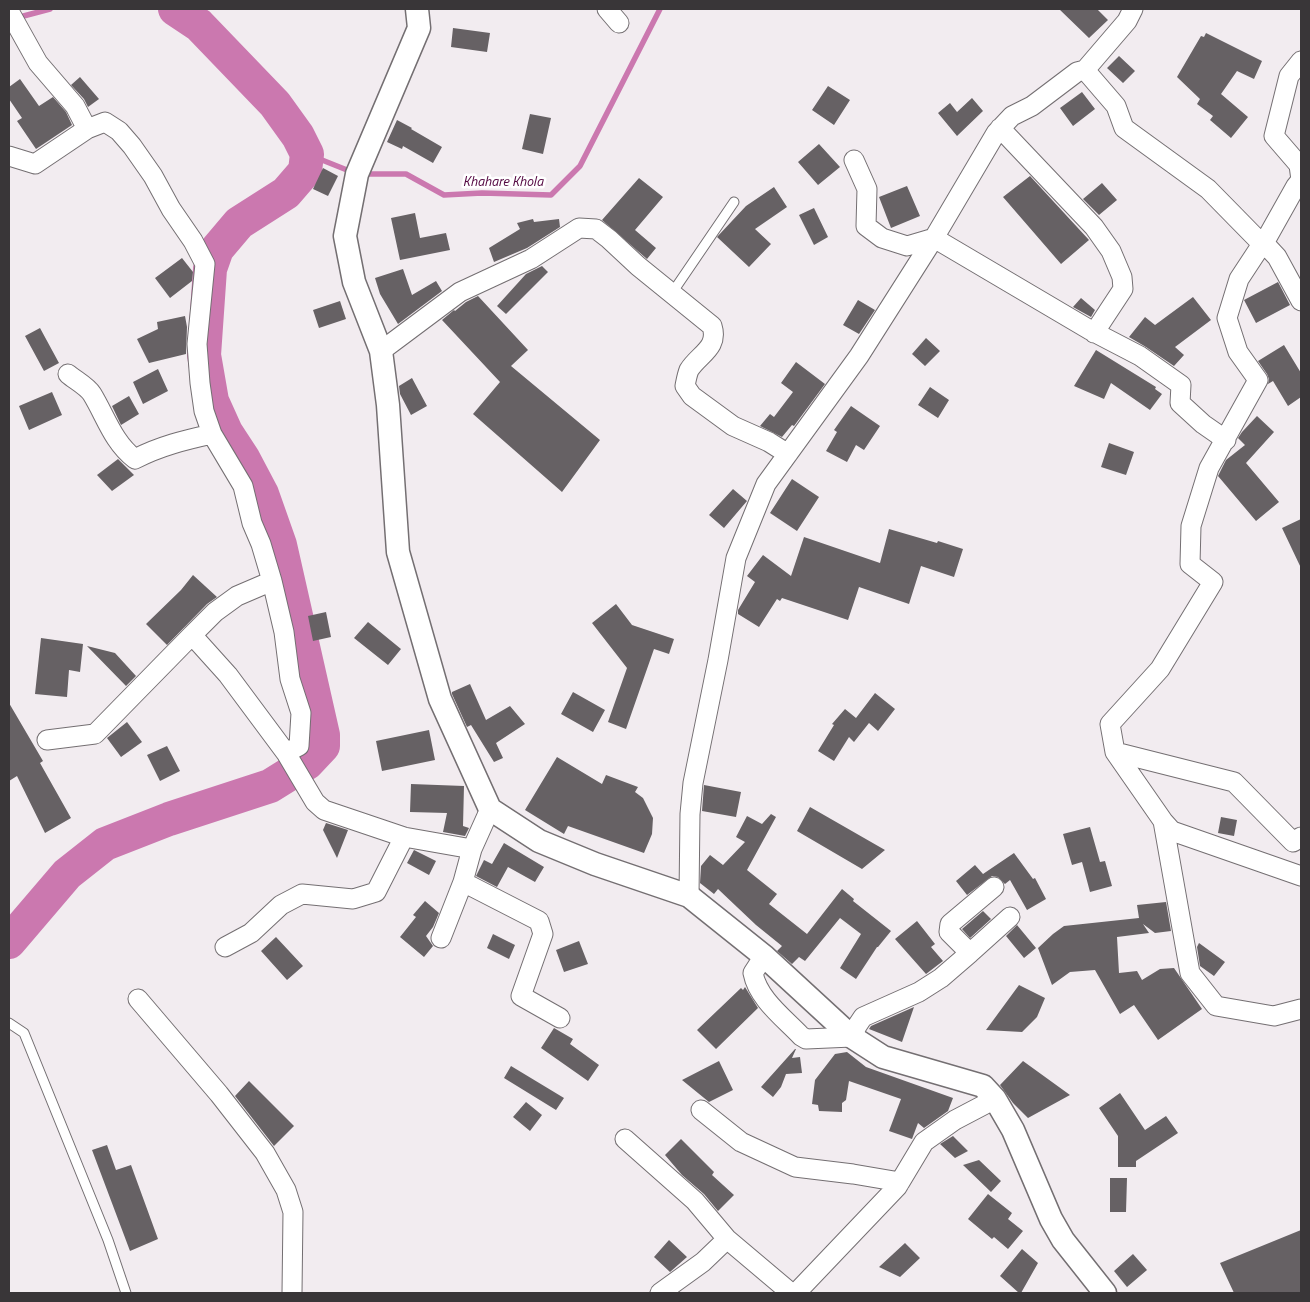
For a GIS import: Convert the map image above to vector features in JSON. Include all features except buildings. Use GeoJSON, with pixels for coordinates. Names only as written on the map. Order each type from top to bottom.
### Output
{"type":"FeatureCollection","features":[{"type":"Feature","properties":{"kind":"street"},"geometry":{"type":"LineString","coordinates":[[417,9],[419,28],[357,174],[345,236],[354,282],[381,351],[388,405],[398,552],[440,699],[490,809],[539,841],[595,864],[690,896],[764,956],[852,1037],[883,1057],[983,1086],[995,1099],[1013,1130],[1051,1219],[1063,1240],[1105,1293]]}},
{"type":"Feature","properties":{"kind":"street"},"geometry":{"type":"LineString","coordinates":[[607,9],[619,23]]}},
{"type":"Feature","properties":{"kind":"street"},"geometry":{"type":"LineString","coordinates":[[690,896],[690,814],[693,783],[736,558],[766,484],[859,356],[934,238],[1000,128],[1012,116],[1032,106],[1077,72],[1084,70],[1127,21],[1133,9]]}},
{"type":"Feature","properties":{"kind":"street"},"geometry":{"type":"LineString","coordinates":[[9,10],[38,63],[75,106],[87,129]]}},
{"type":"Feature","properties":{"kind":"street"},"geometry":{"type":"LineString","coordinates":[[1301,61],[1288,76],[1274,136],[1299,165],[1301,180],[1263,244],[1239,279],[1227,318],[1238,352],[1258,380],[1209,468],[1191,526],[1190,564],[1212,582],[1160,669],[1110,724],[1115,752],[1172,831],[1301,876]]}},
{"type":"Feature","properties":{"kind":"street"},"geometry":{"type":"LineString","coordinates":[[1084,70],[1116,106],[1124,128],[1208,189],[1278,257],[1301,301]]}},
{"type":"Feature","properties":{"kind":"street"},"geometry":{"type":"LineString","coordinates":[[9,156],[35,164],[87,129],[104,122],[119,131],[132,146],[193,241],[204,264],[197,344],[204,411],[212,434],[244,486],[252,523],[261,544],[284,632],[290,678],[301,713],[299,746],[286,753]]}},
{"type":"Feature","properties":{"kind":"street"},"geometry":{"type":"LineString","coordinates":[[1000,128],[1094,227],[1112,251],[1122,277],[1123,289],[1094,332]]}},
{"type":"Feature","properties":{"kind":"street"},"geometry":{"type":"LineString","coordinates":[[854,160],[867,189],[866,226],[882,238],[907,246],[934,238],[1094,332],[1140,356],[1181,385],[1180,404],[1202,424],[1226,440]]}},
{"type":"Feature","properties":{"kind":"street"},"geometry":{"type":"LineString","coordinates":[[381,351],[460,292],[531,259],[579,228],[596,228],[638,266],[712,326],[715,336],[712,344],[688,371],[685,386],[692,396],[733,426],[769,442],[788,454]]}},
{"type":"Feature","properties":{"kind":"street"},"geometry":{"type":"LineString","coordinates":[[68,374],[91,393],[124,451],[135,459],[181,441],[212,434]]}},
{"type":"Feature","properties":{"kind":"street"},"geometry":{"type":"LineString","coordinates":[[47,740],[95,734],[215,612],[237,596],[272,582]]}},
{"type":"Feature","properties":{"kind":"street"},"geometry":{"type":"LineString","coordinates":[[192,635],[228,675],[286,753],[315,802],[324,810],[404,837],[472,849]]}},
{"type":"Feature","properties":{"kind":"street"},"geometry":{"type":"LineString","coordinates":[[1115,752],[1234,782],[1293,842],[1301,837]]}},
{"type":"Feature","properties":{"kind":"street"},"geometry":{"type":"LineString","coordinates":[[441,938],[463,882],[472,849],[490,809]]}},
{"type":"Feature","properties":{"kind":"street"},"geometry":{"type":"LineString","coordinates":[[1163,821],[1190,973],[1216,1006],[1274,1016],[1301,1009]]}},
{"type":"Feature","properties":{"kind":"street"},"geometry":{"type":"LineString","coordinates":[[225,946],[251,933],[281,905],[302,894],[353,899],[376,892],[404,837]]}},
{"type":"Feature","properties":{"kind":"street"},"geometry":{"type":"LineString","coordinates":[[463,882],[539,921],[543,934],[521,996],[560,1018]]}},
{"type":"Feature","properties":{"kind":"street"},"geometry":{"type":"LineString","coordinates":[[970,953],[949,932],[950,924],[994,886]]}},
{"type":"Feature","properties":{"kind":"street"},"geometry":{"type":"LineString","coordinates":[[852,1037],[856,1026],[863,1017],[919,992],[941,978],[1010,917]]}},
{"type":"Feature","properties":{"kind":"street"},"geometry":{"type":"LineString","coordinates":[[764,956],[753,973],[757,988],[775,1010],[801,1036],[806,1039],[852,1037]]}},
{"type":"Feature","properties":{"kind":"street"},"geometry":{"type":"LineString","coordinates":[[138,998],[265,1154],[286,1190],[293,1212],[292,1293]]}},
{"type":"Feature","properties":{"kind":"street"},"geometry":{"type":"LineString","coordinates":[[796,1293],[898,1187],[924,1142],[955,1120],[995,1099]]}},
{"type":"Feature","properties":{"kind":"street"},"geometry":{"type":"LineString","coordinates":[[701,1110],[741,1142],[795,1167],[900,1182]]}},
{"type":"Feature","properties":{"kind":"street"},"geometry":{"type":"LineString","coordinates":[[625,1139],[695,1202],[727,1239],[791,1293]]}},
{"type":"Feature","properties":{"kind":"street"},"geometry":{"type":"LineString","coordinates":[[660,1293],[703,1262],[727,1239]]}},
{"type":"Feature","properties":{"kind":"lane"},"geometry":{"type":"LineString","coordinates":[[672,293],[734,202]]}},
{"type":"Feature","properties":{"kind":"lane"},"geometry":{"type":"LineString","coordinates":[[9,1023],[24,1032],[108,1240],[126,1293]]}},
{"type":"Feature","properties":{"kind":"waterway"},"geometry":{"type":"LineString","coordinates":[[16,18],[50,9]]}},
{"type":"Feature","properties":{"kind":"waterway"},"geometry":{"type":"LineString","coordinates":[[9,942],[67,874],[105,844],[169,819],[270,786],[307,763],[323,746],[323,735],[280,545],[262,494],[243,458],[226,432],[212,401],[204,355],[210,269],[217,249],[239,223],[286,193],[305,171],[307,154],[298,136],[275,104],[199,25],[175,9]]}},
{"type":"Feature","properties":{"kind":"waterway","name":"Khahare Khola"},"geometry":{"type":"LineString","coordinates":[[363,174],[406,174],[444,195],[482,193],[551,195],[580,166],[660,9]]}},
{"type":"Feature","properties":{"kind":"waterway","name":"Khahare Khola"},"geometry":{"type":"LineString","coordinates":[[307,154],[352,172]]}}]}
